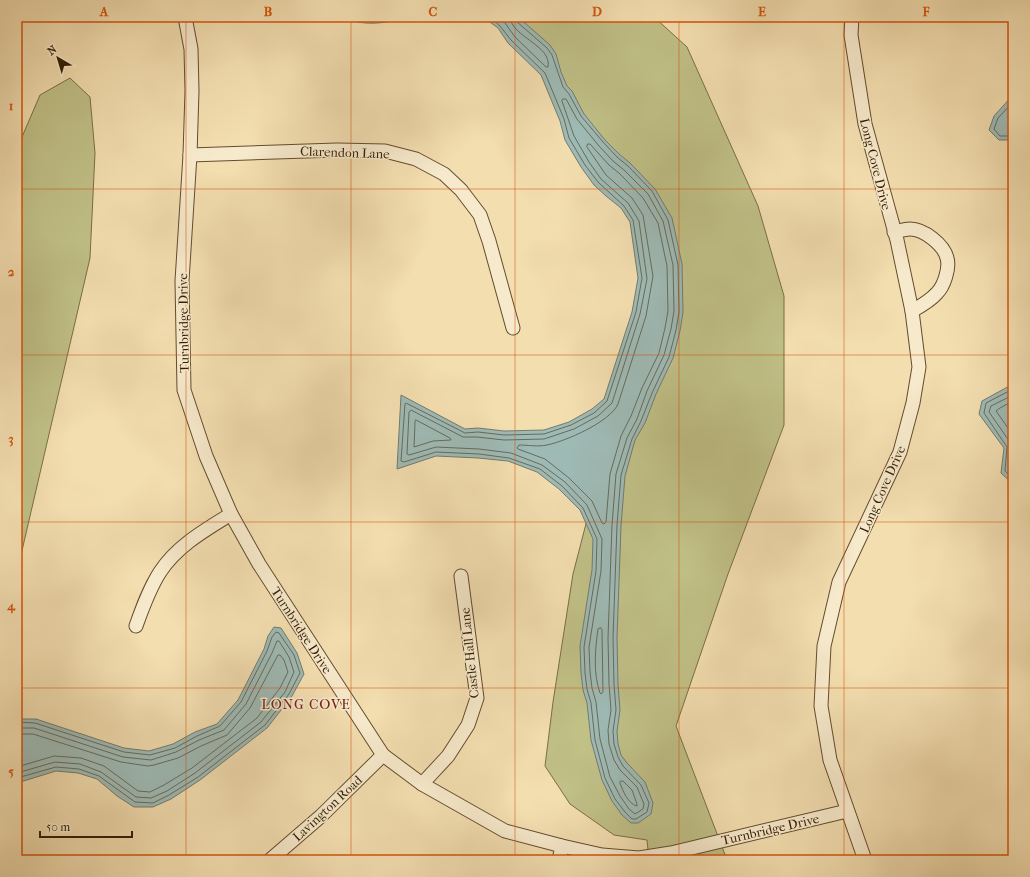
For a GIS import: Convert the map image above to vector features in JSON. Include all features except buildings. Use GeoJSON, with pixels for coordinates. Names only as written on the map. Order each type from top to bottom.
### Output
{"type":"FeatureCollection","features":[{"type":"Feature","properties":{"kind":"street","name":"Turnbridge Drive"},"geometry":{"type":"LineString","coordinates":[[185,17],[191,49],[192,91],[190,155],[182,281],[184,390],[206,456],[231,514],[259,564],[383,755],[422,784],[505,830],[562,846],[602,855],[639,858],[671,853],[847,811]]}},
{"type":"Feature","properties":{"kind":"street","name":"Long Cove Drive"},"geometry":{"type":"LineString","coordinates":[[852,17],[851,35],[865,124],[894,232],[912,311],[919,367],[914,403],[900,452],[839,582],[824,646],[821,706],[830,760],[865,860]]}},
{"type":"Feature","properties":{"kind":"street","name":"Clarendon Lane"},"geometry":{"type":"LineString","coordinates":[[190,155],[337,150],[385,151],[416,159],[444,174],[461,190],[480,215],[489,241],[513,328]]}},
{"type":"Feature","properties":{"kind":"street"},"geometry":{"type":"LineString","coordinates":[[894,232],[910,229],[924,233],[937,241],[948,258],[946,278],[938,293],[924,305],[912,311]]}},
{"type":"Feature","properties":{"kind":"street"},"geometry":{"type":"LineString","coordinates":[[136,626],[144,603],[160,572],[175,554],[199,533],[231,514]]}},
{"type":"Feature","properties":{"kind":"street","name":"Castle Hall Lane"},"geometry":{"type":"LineString","coordinates":[[422,784],[448,756],[468,725],[477,698],[461,576]]}},
{"type":"Feature","properties":{"kind":"street","name":"Lavington Road"},"geometry":{"type":"LineString","coordinates":[[270,860],[321,816],[383,755]]}},
{"type":"Feature","properties":{"kind":"street"},"geometry":{"type":"LineString","coordinates":[[559,860],[562,846]]}},
{"type":"Feature","properties":{"kind":"green space"},"geometry":{"type":"Polygon","coordinates":[[[499,17],[654,17],[687,47],[758,206],[784,296],[784,425],[728,574],[676,726],[727,860],[649,860],[647,840],[614,835],[570,804],[545,766],[553,702],[573,574],[611,427],[653,231],[557,82],[499,17]]]}},
{"type":"Feature","properties":{"kind":"green space"},"geometry":{"type":"Polygon","coordinates":[[[70,78],[90,97],[95,153],[90,258],[17,572],[17,154],[19,144],[40,95],[70,78]]]}},
{"type":"Feature","properties":{"kind":"water"},"geometry":{"type":"Polygon","coordinates":[[[342,17],[412,17],[385,22],[369,23],[342,17]]]}},
{"type":"Feature","properties":{"kind":"water"},"geometry":{"type":"Polygon","coordinates":[[[483,17],[518,17],[550,45],[556,54],[567,86],[572,91],[584,114],[605,140],[655,189],[672,218],[682,264],[683,312],[680,331],[673,358],[656,394],[645,423],[635,440],[625,476],[621,526],[617,638],[620,710],[617,731],[618,744],[621,755],[645,782],[653,803],[651,814],[638,823],[631,823],[622,815],[612,801],[602,780],[591,740],[587,703],[583,690],[581,673],[580,646],[592,570],[593,539],[580,510],[559,489],[537,472],[508,461],[436,456],[397,469],[401,395],[465,429],[478,428],[504,431],[544,430],[569,422],[592,409],[604,399],[632,312],[638,278],[630,222],[621,208],[594,185],[581,167],[565,140],[560,121],[541,75],[508,43],[498,28],[483,17]]]}},
{"type":"Feature","properties":{"kind":"water"},"geometry":{"type":"Polygon","coordinates":[[[1013,95],[1013,140],[999,140],[989,130],[994,116],[1013,95]]]}},
{"type":"Feature","properties":{"kind":"water"},"geometry":{"type":"Polygon","coordinates":[[[1013,384],[1013,484],[1001,473],[1004,448],[979,414],[982,401],[1013,384]]]}},
{"type":"Feature","properties":{"kind":"water"},"geometry":{"type":"Polygon","coordinates":[[[274,627],[281,628],[297,653],[304,674],[292,696],[267,728],[200,780],[171,799],[153,807],[134,807],[117,796],[97,779],[78,773],[56,771],[17,783],[17,719],[36,719],[124,748],[149,751],[173,744],[195,732],[217,724],[238,700],[264,649],[268,636],[274,627]]]}},
{"type":"Feature","properties":{"kind":"district","name":"LONG COVE"},"geometry":{"type":"Point","coordinates":[306,704]}}]}
